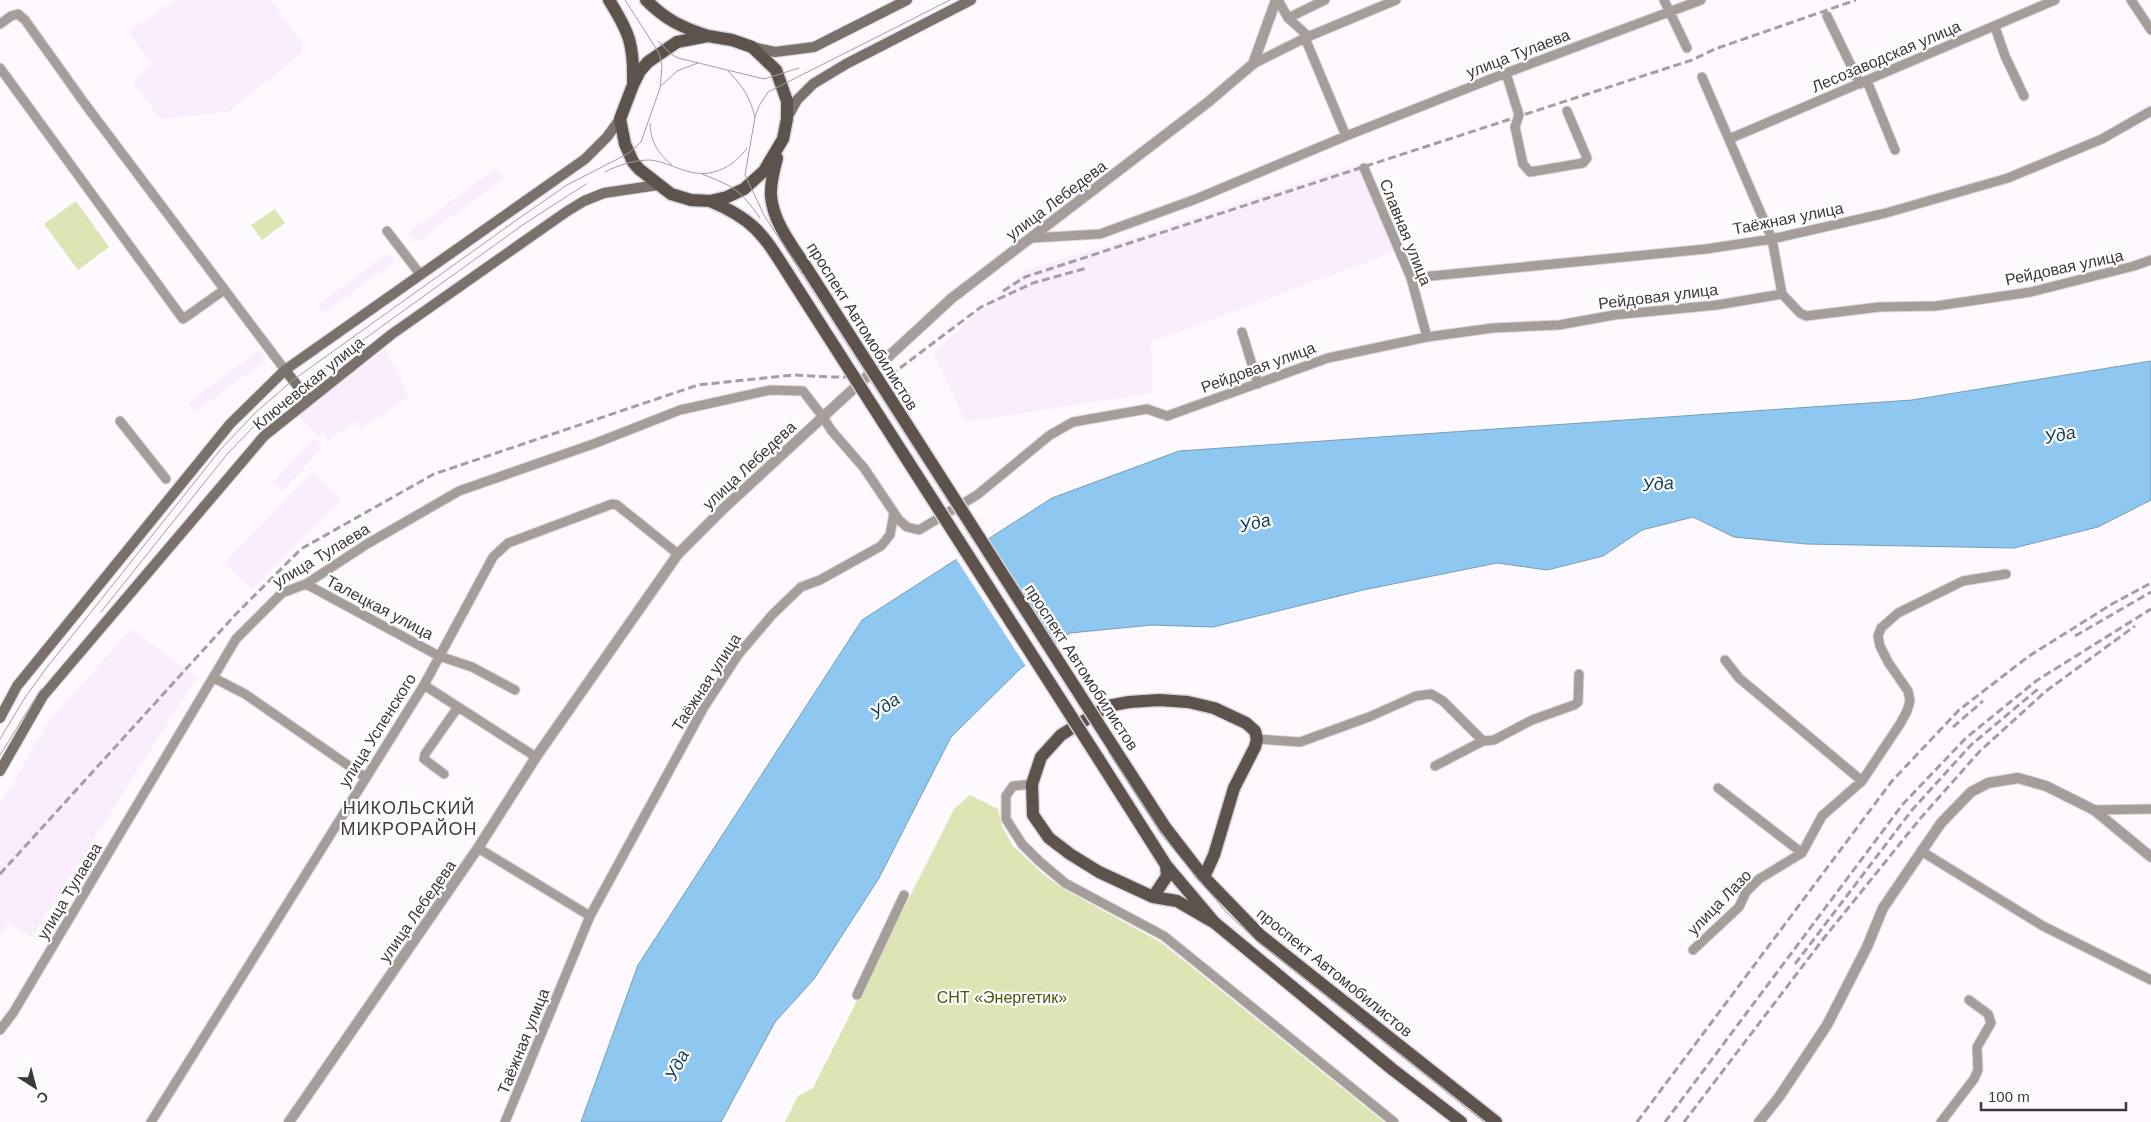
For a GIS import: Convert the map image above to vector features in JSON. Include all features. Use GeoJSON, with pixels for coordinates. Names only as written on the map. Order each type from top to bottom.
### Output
{"type":"FeatureCollection","features":[{"type":"Feature","properties":{"kind":"main road"},"geometry":{"type":"LineString","coordinates":[[609,0],[629,35],[632,49],[633,85]]}},
{"type":"Feature","properties":{"kind":"main road"},"geometry":{"type":"LineString","coordinates":[[646,0],[668,20],[682,27],[708,36],[732,40],[775,52],[814,47],[908,0]]}},
{"type":"Feature","properties":{"kind":"main road"},"geometry":{"type":"LineString","coordinates":[[787,119],[801,96],[813,84],[846,64],[971,0]]}},
{"type":"Feature","properties":{"kind":"main road"},"geometry":{"type":"LineString","coordinates":[[708,36],[677,42],[648,62],[640,71],[620,118],[625,144],[633,162],[671,194],[691,200],[710,201],[727,197],[754,183],[764,171],[783,138],[787,119],[787,101],[779,76],[776,70],[752,47]]}},
{"type":"Feature","properties":{"kind":"main road","name":"Ключевская улица"},"geometry":{"type":"LineString","coordinates":[[0,718],[18,686],[176,489],[230,424],[285,370],[585,160],[608,137],[620,118]]}},
{"type":"Feature","properties":{"kind":"main road","name":"проспект Автомобилистов"},"geometry":{"type":"LineString","coordinates":[[783,138],[772,176],[771,196],[780,225],[1165,827],[1204,877],[1260,934],[1496,1122]]}},
{"type":"Feature","properties":{"kind":"main road","name":"Ключевская улица"},"geometry":{"type":"LineString","coordinates":[[0,771],[43,696],[264,436],[308,399],[392,334],[566,212],[584,201],[604,193],[658,185]]}},
{"type":"Feature","properties":{"kind":"main road"},"geometry":{"type":"LineString","coordinates":[[710,201],[734,211],[748,221],[771,247],[1166,865],[1215,922],[1392,1069],[1461,1122]]}},
{"type":"Feature","properties":{"kind":"main road"},"geometry":{"type":"LineString","coordinates":[[285,370],[308,399]]}},
{"type":"Feature","properties":{"kind":"main road"},"geometry":{"type":"LineString","coordinates":[[1204,877],[1214,855],[1234,788],[1250,758],[1257,739],[1255,731],[1246,723],[1214,708],[1188,702],[1159,700],[1108,706],[1061,736],[1041,757],[1032,784],[1033,815],[1049,838],[1099,872],[1153,897],[1177,901],[1215,922]]}},
{"type":"Feature","properties":{"kind":"main road"},"geometry":{"type":"LineString","coordinates":[[1153,897],[1167,876],[1166,865]]}},
{"type":"Feature","properties":{"kind":"street"},"geometry":{"type":"LineString","coordinates":[[1277,0],[1288,18],[1307,37],[1346,136]]}},
{"type":"Feature","properties":{"kind":"street"},"geometry":{"type":"LineString","coordinates":[[1252,64],[1277,0]]}},
{"type":"Feature","properties":{"kind":"street"},"geometry":{"type":"LineString","coordinates":[[1288,18],[1325,0]]}},
{"type":"Feature","properties":{"kind":"street","name":"улица Лебедева"},"geometry":{"type":"LineString","coordinates":[[289,1122],[478,848],[536,757],[678,554],[723,508],[952,298],[1207,103],[1252,64],[1307,37],[1396,0]]}},
{"type":"Feature","properties":{"kind":"street"},"geometry":{"type":"LineString","coordinates":[[1664,0],[1687,48]]}},
{"type":"Feature","properties":{"kind":"street","name":"улица Тулаева"},"geometry":{"type":"LineString","coordinates":[[1032,238],[1100,234],[1196,199],[1346,136],[1506,73],[1671,13],[1701,0]]}},
{"type":"Feature","properties":{"kind":"street","name":"Лесозаводская улица"},"geometry":{"type":"LineString","coordinates":[[1729,139],[2055,0]]}},
{"type":"Feature","properties":{"kind":"street"},"geometry":{"type":"LineString","coordinates":[[2131,0],[2151,30]]}},
{"type":"Feature","properties":{"kind":"street"},"geometry":{"type":"LineString","coordinates":[[0,24],[11,16],[18,14],[25,20],[285,370]]}},
{"type":"Feature","properties":{"kind":"street"},"geometry":{"type":"LineString","coordinates":[[1827,16],[1864,82],[1895,150]]}},
{"type":"Feature","properties":{"kind":"street"},"geometry":{"type":"LineString","coordinates":[[1995,27],[2005,56],[2024,96]]}},
{"type":"Feature","properties":{"kind":"street"},"geometry":{"type":"LineString","coordinates":[[0,68],[183,319],[224,290]]}},
{"type":"Feature","properties":{"kind":"street"},"geometry":{"type":"LineString","coordinates":[[1506,73],[1519,115],[1514,127],[1523,164],[1530,172],[1583,163],[1587,158],[1567,111]]}},
{"type":"Feature","properties":{"kind":"street"},"geometry":{"type":"LineString","coordinates":[[1702,77],[1772,239],[1782,294]]}},
{"type":"Feature","properties":{"kind":"street","name":"Таёжная улица"},"geometry":{"type":"LineString","coordinates":[[1411,278],[1706,249],[1772,239],[1886,213],[2008,178],[2102,139],[2151,111]]}},
{"type":"Feature","properties":{"kind":"street","name":"Славная улица"},"geometry":{"type":"LineString","coordinates":[[1364,168],[1411,278],[1427,338]]}},
{"type":"Feature","properties":{"kind":"street"},"geometry":{"type":"LineString","coordinates":[[388,231],[420,274]]}},
{"type":"Feature","properties":{"kind":"street","name":"Рейдовая улица"},"geometry":{"type":"LineString","coordinates":[[919,530],[977,495],[1050,435],[1073,422],[1147,409],[1167,416],[1328,358],[1427,338],[1493,328],[1559,325],[1614,315],[1716,305],[1782,294],[1800,313],[1806,316],[1879,307],[1936,306],[2031,292],[2151,260]]}},
{"type":"Feature","properties":{"kind":"street"},"geometry":{"type":"LineString","coordinates":[[1242,332],[1258,384]]}},
{"type":"Feature","properties":{"kind":"street","name":"улица Тулаева"},"geometry":{"type":"LineString","coordinates":[[0,1030],[13,1013],[236,639],[282,593],[306,584],[367,544],[459,491],[596,443],[680,410],[770,390],[802,391],[836,436],[864,468],[894,513],[907,527],[919,530]]}},
{"type":"Feature","properties":{"kind":"street"},"geometry":{"type":"LineString","coordinates":[[120,421],[166,479]]}},
{"type":"Feature","properties":{"kind":"street","name":"улица Успенского"},"geometry":{"type":"LineString","coordinates":[[151,1122],[424,685],[493,557],[508,543],[612,504],[617,505],[678,554]]}},
{"type":"Feature","properties":{"kind":"street","name":"Таёжная улица"},"geometry":{"type":"LineString","coordinates":[[506,1122],[590,916],[700,715],[738,655],[772,615],[801,588],[820,580],[881,546],[890,535],[894,513]]}},
{"type":"Feature","properties":{"kind":"street"},"geometry":{"type":"LineString","coordinates":[[1718,788],[1802,853],[1822,816],[1862,781],[1907,711],[1910,701],[1908,691],[1888,662],[1880,646],[1878,636],[1881,628],[1898,613],[1963,581],[2006,574]]}},
{"type":"Feature","properties":{"kind":"street","name":"Талецкая улица"},"geometry":{"type":"LineString","coordinates":[[306,584],[439,656],[472,667],[515,690]]}},
{"type":"Feature","properties":{"kind":"street"},"geometry":{"type":"LineString","coordinates":[[1725,660],[1739,678],[1862,781]]}},
{"type":"Feature","properties":{"kind":"street"},"geometry":{"type":"LineString","coordinates":[[1435,766],[1483,741],[1494,740],[1532,720],[1574,705],[1578,702],[1579,674]]}},
{"type":"Feature","properties":{"kind":"street"},"geometry":{"type":"LineString","coordinates":[[214,678],[245,694],[365,777]]}},
{"type":"Feature","properties":{"kind":"street"},"geometry":{"type":"LineString","coordinates":[[424,685],[536,757]]}},
{"type":"Feature","properties":{"kind":"street"},"geometry":{"type":"LineString","coordinates":[[1257,739],[1300,742],[1369,717],[1416,696],[1431,694],[1443,701],[1483,741]]}},
{"type":"Feature","properties":{"kind":"street"},"geometry":{"type":"LineString","coordinates":[[444,774],[424,759],[425,754],[458,707]]}},
{"type":"Feature","properties":{"kind":"street"},"geometry":{"type":"LineString","coordinates":[[1759,1122],[1779,1097],[1828,1025],[1867,947],[1883,908],[1941,823],[1971,792],[1988,783],[2018,778],[2046,786],[2094,810],[2151,857]]}},
{"type":"Feature","properties":{"kind":"street"},"geometry":{"type":"LineString","coordinates":[[1032,784],[1013,786],[1006,796],[1006,819],[1022,844],[1039,861],[1065,883],[1164,936],[1394,1122]]}},
{"type":"Feature","properties":{"kind":"street"},"geometry":{"type":"LineString","coordinates":[[2094,810],[2151,809]]}},
{"type":"Feature","properties":{"kind":"street"},"geometry":{"type":"LineString","coordinates":[[478,848],[590,916]]}},
{"type":"Feature","properties":{"kind":"street"},"geometry":{"type":"LineString","coordinates":[[1922,851],[2043,926],[2151,980]]}},
{"type":"Feature","properties":{"kind":"street","name":"улица Лазо"},"geometry":{"type":"LineString","coordinates":[[1693,950],[1739,907],[1746,892],[1759,879],[1802,853]]}},
{"type":"Feature","properties":{"kind":"street"},"geometry":{"type":"LineString","coordinates":[[857,995],[904,895]]}},
{"type":"Feature","properties":{"kind":"street"},"geometry":{"type":"LineString","coordinates":[[1942,1122],[1974,1079],[1978,1070],[1977,1047],[1991,1024],[1988,1014],[1969,1000]]}},
{"type":"Feature","properties":{"kind":"shaded area"},"geometry":{"type":"Polygon","coordinates":[[[176,0],[271,0],[303,45],[301,54],[228,112],[160,119],[133,83],[151,64],[128,31],[176,0]]]}},
{"type":"Feature","properties":{"kind":"shaded area"},"geometry":{"type":"Polygon","coordinates":[[[1366,161],[1402,249],[1151,342],[1152,393],[966,422],[933,353],[1025,270],[1110,245],[1366,161]]]}},
{"type":"Feature","properties":{"kind":"shaded area"},"geometry":{"type":"Polygon","coordinates":[[[496,168],[503,179],[416,243],[408,233],[496,168]]]}},
{"type":"Feature","properties":{"kind":"shaded area"},"geometry":{"type":"Polygon","coordinates":[[[388,253],[395,261],[324,313],[318,305],[388,253]]]}},
{"type":"Feature","properties":{"kind":"shaded area"},"geometry":{"type":"Polygon","coordinates":[[[385,349],[409,396],[361,429],[355,421],[328,441],[323,433],[318,437],[298,414],[385,349]]]}},
{"type":"Feature","properties":{"kind":"shaded area"},"geometry":{"type":"Polygon","coordinates":[[[259,350],[266,360],[195,412],[188,403],[259,350]]]}},
{"type":"Feature","properties":{"kind":"shaded area"},"geometry":{"type":"Polygon","coordinates":[[[314,438],[323,447],[283,491],[273,482],[314,438]]]}},
{"type":"Feature","properties":{"kind":"shaded area"},"geometry":{"type":"Polygon","coordinates":[[[313,472],[341,500],[252,590],[224,563],[313,472]]]}},
{"type":"Feature","properties":{"kind":"shaded area"},"geometry":{"type":"Polygon","coordinates":[[[131,629],[197,677],[32,937],[8,923],[0,936],[0,805],[49,721],[131,629]]]}},
{"type":"Feature","properties":{"kind":"green space"},"geometry":{"type":"Polygon","coordinates":[[[76,201],[109,247],[78,270],[44,224],[76,201]]]}},
{"type":"Feature","properties":{"kind":"green space"},"geometry":{"type":"Polygon","coordinates":[[[275,209],[285,223],[262,240],[251,225],[275,209]]]}},
{"type":"Feature","properties":{"kind":"green space","name":"СНТ «Энергетик»"},"geometry":{"type":"Polygon","coordinates":[[[970,795],[998,809],[1002,826],[1013,846],[1044,875],[1062,888],[1162,943],[1384,1122],[785,1122],[798,1096],[813,1088],[954,809],[970,795]]]}},
{"type":"Feature","properties":{"kind":"water","name":"Уда"},"geometry":{"type":"Polygon","coordinates":[[[2151,361],[2151,500],[2098,527],[2014,548],[1806,544],[1734,537],[1693,517],[1642,530],[1603,556],[1547,570],[1497,563],[1363,590],[1213,627],[1152,625],[1070,633],[1020,669],[951,737],[879,878],[814,979],[775,1022],[721,1122],[581,1122],[638,965],[862,620],[1052,498],[1179,451],[1912,400],[2151,361]]]}},
{"type":"Feature","properties":{"kind":"pier"},"geometry":{"type":"Polygon","coordinates":[[[986,537],[1056,647],[1027,668],[955,557],[986,537]]]}},
{"type":"Feature","properties":{"kind":"tram line"},"geometry":{"type":"LineString","coordinates":[[0,739],[26,696],[48,666],[221,449],[255,413],[293,380],[518,219],[567,185],[629,153],[641,142],[660,88],[662,66],[659,53],[625,0]]}},
{"type":"Feature","properties":{"kind":"tram line"},"geometry":{"type":"LineString","coordinates":[[950,0],[768,92],[759,106],[755,117],[745,175],[764,215],[1161,834],[1226,912],[1259,943],[1484,1122]]}},
{"type":"Feature","properties":{"kind":"tram line"},"geometry":{"type":"LineString","coordinates":[[658,41],[678,58],[764,79],[799,68]]}},
{"type":"Feature","properties":{"kind":"tram line"},"geometry":{"type":"LineString","coordinates":[[661,86],[677,71],[698,63]]}},
{"type":"Feature","properties":{"kind":"tram line"},"geometry":{"type":"LineString","coordinates":[[728,71],[745,92],[755,117]]}},
{"type":"Feature","properties":{"kind":"tram line"},"geometry":{"type":"LineString","coordinates":[[650,123],[651,136],[656,147],[672,165]]}},
{"type":"Feature","properties":{"kind":"tram line"},"geometry":{"type":"LineString","coordinates":[[605,172],[627,163],[650,160],[696,173],[713,172],[729,166],[747,148]]}},
{"type":"Feature","properties":{"kind":"tram line"},"geometry":{"type":"LineString","coordinates":[[702,174],[736,190],[760,218]]}},
{"type":"Feature","properties":{"kind":"tram line"},"geometry":{"type":"LineString","coordinates":[[101,612],[228,453],[262,418],[299,387],[385,324],[524,224],[586,184]]}},
{"type":"Feature","properties":{"kind":"tram line"},"geometry":{"type":"LineString","coordinates":[[0,755],[41,689]]}},
{"type":"Feature","properties":{"kind":"railway"},"geometry":{"type":"LineString","coordinates":[[1003,291],[1025,277],[1692,60],[1715,49],[1856,0]]}},
{"type":"Feature","properties":{"kind":"railway"},"geometry":{"type":"LineString","coordinates":[[0,874],[235,615],[301,549],[434,474],[698,385],[793,375],[888,377],[981,307],[1033,283],[1087,268]]}},
{"type":"Feature","properties":{"kind":"railway"},"geometry":{"type":"LineString","coordinates":[[1637,1122],[1892,781],[1959,710],[2029,656],[2112,604],[2151,583]]}},
{"type":"Feature","properties":{"kind":"railway"},"geometry":{"type":"LineString","coordinates":[[2075,636],[2151,592]]}},
{"type":"Feature","properties":{"kind":"railway"},"geometry":{"type":"LineString","coordinates":[[1665,1122],[1903,804],[1966,738],[2036,681],[2151,609]]}},
{"type":"Feature","properties":{"kind":"railway"},"geometry":{"type":"LineString","coordinates":[[1684,1122],[1824,938],[1919,820],[1980,751],[2046,691],[2135,626]]}},
{"type":"Feature","properties":{"kind":"railway"},"geometry":{"type":"LineString","coordinates":[[1795,964],[1912,810],[1971,745],[2038,689]]}},
{"type":"Feature","properties":{"kind":"railway"},"geometry":{"type":"LineString","coordinates":[[1953,727],[1983,701]]}},
{"type":"Feature","properties":{"kind":"district","name":"НИКОЛЬСКИЙ МИКРОРАЙОН"},"geometry":{"type":"Point","coordinates":[409,818]}}]}
